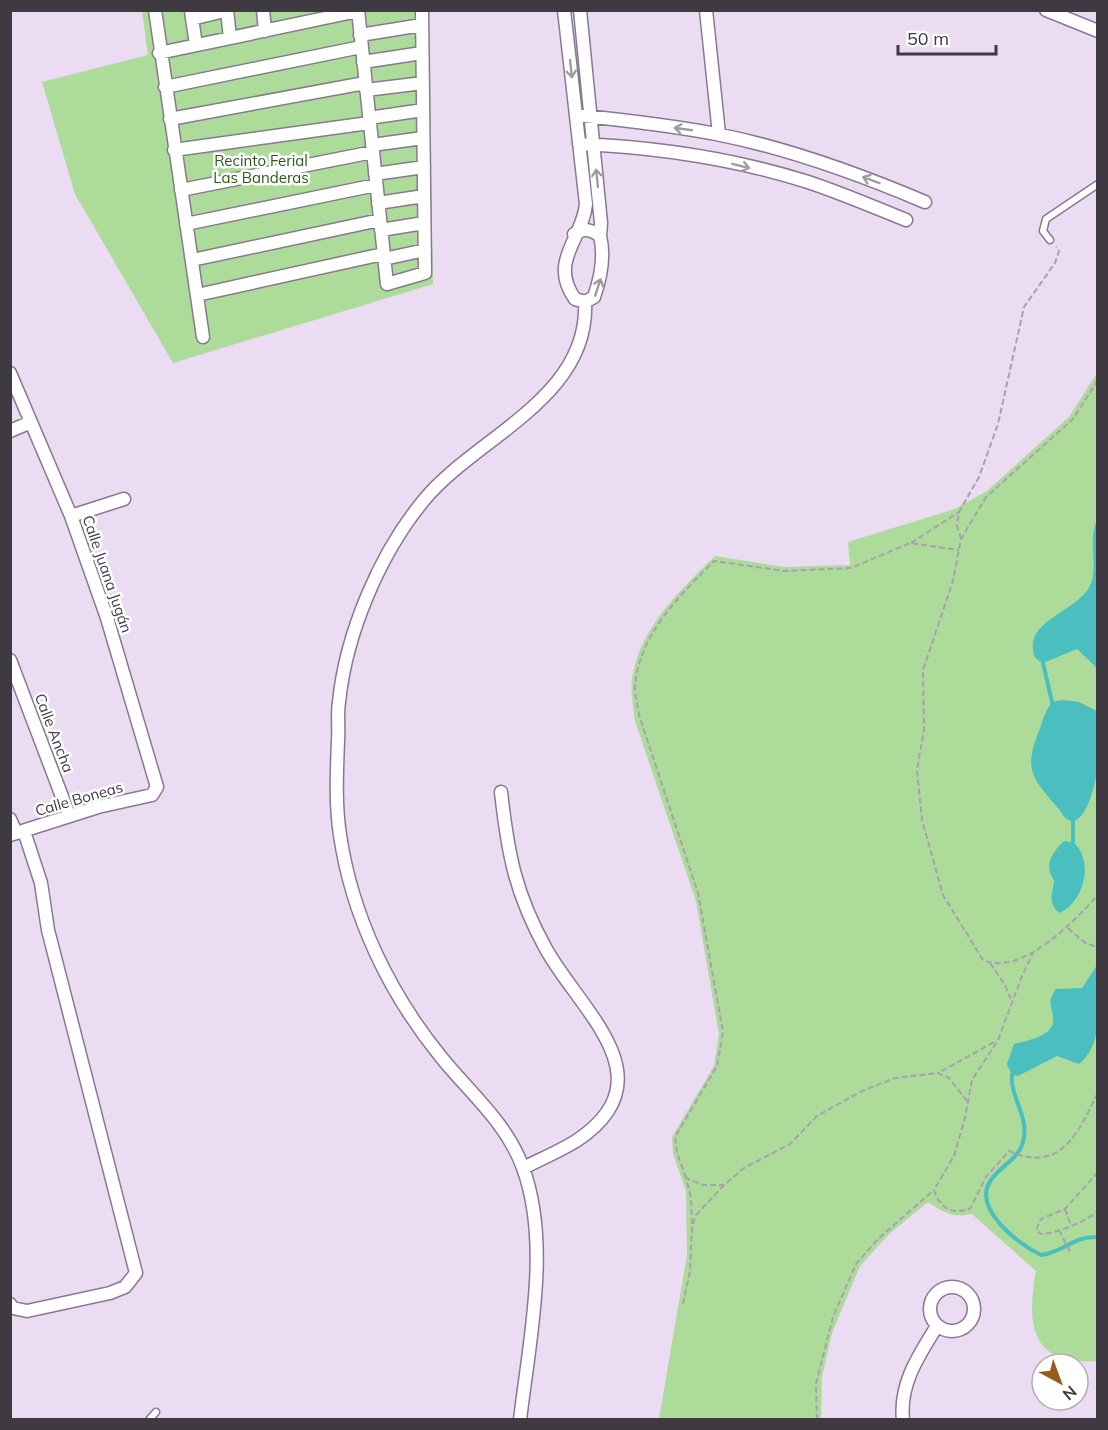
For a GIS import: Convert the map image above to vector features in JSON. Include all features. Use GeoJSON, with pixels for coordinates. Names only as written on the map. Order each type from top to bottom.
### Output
{"type":"FeatureCollection","features":[{"type":"Feature","properties":{"kind":"street"},"geometry":{"type":"LineString","coordinates":[[154,10],[203,337]]}},
{"type":"Feature","properties":{"kind":"street"},"geometry":{"type":"LineString","coordinates":[[263,10],[265,31]]}},
{"type":"Feature","properties":{"kind":"street"},"geometry":{"type":"LineString","coordinates":[[159,53],[265,31],[299,17],[358,11],[387,284],[425,273],[422,10]]}},
{"type":"Feature","properties":{"kind":"street"},"geometry":{"type":"LineString","coordinates":[[564,10],[585,211],[585,218],[568,248],[566,280],[568,289],[575,299],[585,302],[594,297],[600,280],[602,246],[580,10]]}},
{"type":"Feature","properties":{"kind":"street"},"geometry":{"type":"LineString","coordinates":[[706,10],[719,134]]}},
{"type":"Feature","properties":{"kind":"street"},"geometry":{"type":"LineString","coordinates":[[1046,10],[1098,31]]}},
{"type":"Feature","properties":{"kind":"street"},"geometry":{"type":"LineString","coordinates":[[196,45],[192,15],[227,11],[230,38]]}},
{"type":"Feature","properties":{"kind":"street"},"geometry":{"type":"LineString","coordinates":[[165,87],[422,26]]}},
{"type":"Feature","properties":{"kind":"street"},"geometry":{"type":"LineString","coordinates":[[363,62],[422,53]]}},
{"type":"Feature","properties":{"kind":"street"},"geometry":{"type":"LineString","coordinates":[[170,119],[366,86],[423,82]]}},
{"type":"Feature","properties":{"kind":"street"},"geometry":{"type":"LineString","coordinates":[[174,150],[423,110]]}},
{"type":"Feature","properties":{"kind":"street"},"geometry":{"type":"LineString","coordinates":[[576,115],[719,134],[815,161],[878,182],[925,202]]}},
{"type":"Feature","properties":{"kind":"street"},"geometry":{"type":"LineString","coordinates":[[181,190],[423,138]]}},
{"type":"Feature","properties":{"kind":"street"},"geometry":{"type":"LineString","coordinates":[[579,144],[717,160],[807,182],[906,220]]}},
{"type":"Feature","properties":{"kind":"street"},"geometry":{"type":"LineString","coordinates":[[807,182],[815,161]]}},
{"type":"Feature","properties":{"kind":"street"},"geometry":{"type":"LineString","coordinates":[[186,224],[424,167]]}},
{"type":"Feature","properties":{"kind":"street"},"geometry":{"type":"LineString","coordinates":[[378,203],[424,196]]}},
{"type":"Feature","properties":{"kind":"street"},"geometry":{"type":"LineString","coordinates":[[192,260],[380,225],[424,222]]}},
{"type":"Feature","properties":{"kind":"street"},"geometry":{"type":"LineString","coordinates":[[574,234],[584,229],[600,236]]}},
{"type":"Feature","properties":{"kind":"street"},"geometry":{"type":"LineString","coordinates":[[197,295],[384,256],[425,250]]}},
{"type":"Feature","properties":{"kind":"street"},"geometry":{"type":"LineString","coordinates":[[520,1419],[537,1268],[532,1204],[523,1168],[506,1134],[482,1102],[441,1058],[409,1013],[377,958],[356,902],[340,835],[336,788],[338,702],[356,626],[387,551],[425,499],[466,460],[519,420],[552,388],[579,347],[586,318],[585,302]]}},
{"type":"Feature","properties":{"kind":"street","name":"Calle Juana Jugán"},"geometry":{"type":"LineString","coordinates":[[10,373],[71,516],[132,695],[157,787],[156,792]]}},
{"type":"Feature","properties":{"kind":"street"},"geometry":{"type":"LineString","coordinates":[[10,431],[31,422]]}},
{"type":"Feature","properties":{"kind":"street"},"geometry":{"type":"LineString","coordinates":[[71,516],[124,499]]}},
{"type":"Feature","properties":{"kind":"street","name":"Calle Ancha"},"geometry":{"type":"LineString","coordinates":[[10,660],[69,815]]}},
{"type":"Feature","properties":{"kind":"street","name":"Calle Boneas"},"geometry":{"type":"LineString","coordinates":[[17,833],[69,815],[156,792]]}},
{"type":"Feature","properties":{"kind":"street"},"geometry":{"type":"LineString","coordinates":[[501,792],[507,851],[523,904],[547,951],[605,1035],[616,1058],[618,1078],[614,1101],[601,1121],[576,1141],[523,1168]]}},
{"type":"Feature","properties":{"kind":"street"},"geometry":{"type":"LineString","coordinates":[[10,819],[41,883],[48,930],[136,1273],[125,1287],[110,1293],[27,1311],[13,1308],[10,1304]]}},
{"type":"Feature","properties":{"kind":"street"},"geometry":{"type":"LineString","coordinates":[[903,1419],[906,1384],[916,1360],[938,1326]]}},
{"type":"Feature","properties":{"kind":"lane"},"geometry":{"type":"LineString","coordinates":[[1050,240],[1043,231],[1046,219],[1098,184]]}},
{"type":"Feature","properties":{"kind":"lane"},"geometry":{"type":"LineString","coordinates":[[149,1419],[156,1412]]}},
{"type":"Feature","properties":{"kind":"path"},"geometry":{"type":"LineString","coordinates":[[961,538],[957,526],[959,512],[979,477],[998,424],[1024,307],[1055,263],[1059,251],[1050,240]]}},
{"type":"Feature","properties":{"kind":"path"},"geometry":{"type":"LineString","coordinates":[[1098,380],[1073,419],[986,497],[961,538],[953,581],[923,670],[924,730],[917,770],[922,820],[943,895],[983,960],[999,964],[1034,951],[1067,928],[1098,895]]}},
{"type":"Feature","properties":{"kind":"path"},"geometry":{"type":"LineString","coordinates":[[683,1304],[690,1271],[691,1198],[677,1153],[675,1137],[717,1066],[723,1032],[698,893],[639,715],[635,686],[643,657],[659,622],[714,561],[785,571],[851,568],[910,543],[959,512]]}},
{"type":"Feature","properties":{"kind":"path"},"geometry":{"type":"LineString","coordinates":[[910,543],[959,550]]}},
{"type":"Feature","properties":{"kind":"path"},"geometry":{"type":"LineString","coordinates":[[1067,928],[1084,942],[1094,946],[1098,944]]}},
{"type":"Feature","properties":{"kind":"path"},"geometry":{"type":"LineString","coordinates":[[817,1419],[816,1384],[833,1317],[856,1264],[879,1238],[934,1190],[954,1156],[965,1118],[972,1080],[998,1040],[1034,951]]}},
{"type":"Feature","properties":{"kind":"path"},"geometry":{"type":"LineString","coordinates":[[990,963],[1005,985],[1012,1002]]}},
{"type":"Feature","properties":{"kind":"path"},"geometry":{"type":"LineString","coordinates":[[692,1228],[696,1215],[724,1185],[744,1168],[790,1144],[817,1116],[860,1092],[895,1077],[938,1073],[998,1040]]}},
{"type":"Feature","properties":{"kind":"path"},"geometry":{"type":"LineString","coordinates":[[938,1073],[949,1078],[967,1101]]}},
{"type":"Feature","properties":{"kind":"path"},"geometry":{"type":"LineString","coordinates":[[934,1190],[938,1201],[945,1209],[960,1212],[970,1209],[986,1177],[1009,1151],[1024,1158],[1044,1159],[1059,1153],[1085,1118],[1098,1092]]}},
{"type":"Feature","properties":{"kind":"path"},"geometry":{"type":"LineString","coordinates":[[1098,1172],[1065,1209],[1041,1219],[1036,1230],[1041,1234],[1059,1230],[1070,1224],[1083,1222],[1098,1211]]}},
{"type":"Feature","properties":{"kind":"path"},"geometry":{"type":"LineString","coordinates":[[686,1178],[704,1185],[724,1185]]}},
{"type":"Feature","properties":{"kind":"path"},"geometry":{"type":"LineString","coordinates":[[1065,1209],[1070,1224]]}},
{"type":"Feature","properties":{"kind":"path"},"geometry":{"type":"LineString","coordinates":[[1059,1230],[1071,1254]]}},
{"type":"Feature","properties":{"kind":"green space","name":"Recinto Ferial Las Banderas"},"geometry":{"type":"Polygon","coordinates":[[[142,11],[428,11],[433,284],[173,363],[75,194],[42,82],[148,55],[142,11]]]}},
{"type":"Feature","properties":{"kind":"green space"},"geometry":{"type":"Polygon","coordinates":[[[1097,373],[1097,1361],[1090,1361],[1090,1352],[1050,1352],[1046,1349],[1038,1338],[1034,1325],[1032,1309],[1036,1271],[972,1214],[949,1214],[928,1202],[889,1234],[860,1266],[832,1333],[822,1377],[821,1419],[659,1419],[687,1255],[686,1191],[673,1154],[672,1137],[714,1066],[719,1034],[696,901],[635,721],[632,682],[639,652],[666,607],[715,556],[785,567],[850,565],[848,542],[955,509],[987,491],[1069,417],[1097,373]]]}},
{"type":"Feature","properties":{"kind":"shaded area"},"geometry":{"type":"Polygon","coordinates":[[[1097,520],[1097,668],[1077,649],[1043,663],[1037,659],[1033,649],[1037,632],[1079,599],[1091,584],[1094,567],[1093,538],[1097,520]]]}},
{"type":"Feature","properties":{"kind":"shaded area"},"geometry":{"type":"Polygon","coordinates":[[[1062,700],[1079,702],[1097,711],[1099,749],[1096,776],[1092,794],[1084,812],[1073,821],[1064,817],[1042,789],[1031,765],[1034,744],[1046,712],[1052,702],[1062,700]]]}},
{"type":"Feature","properties":{"kind":"shaded area"},"geometry":{"type":"Polygon","coordinates":[[[1064,841],[1073,842],[1080,850],[1085,870],[1084,880],[1075,900],[1059,913],[1052,901],[1054,880],[1049,864],[1056,849],[1064,841]]]}},
{"type":"Feature","properties":{"kind":"shaded area"},"geometry":{"type":"Polygon","coordinates":[[[1097,965],[1099,1004],[1097,1031],[1088,1055],[1079,1064],[1057,1056],[1018,1076],[1012,1075],[1007,1064],[1014,1044],[1038,1037],[1052,1026],[1053,1016],[1050,1002],[1056,989],[1082,988],[1097,965]]]}},
{"type":"Feature","properties":{"kind":"waterway"},"geometry":{"type":"LineString","coordinates":[[1043,663],[1052,702]]}},
{"type":"Feature","properties":{"kind":"waterway"},"geometry":{"type":"LineString","coordinates":[[1073,821],[1073,842]]}},
{"type":"Feature","properties":{"kind":"waterway"},"geometry":{"type":"LineString","coordinates":[[1012,1075],[1014,1092],[1024,1124],[1023,1142],[1017,1154],[991,1180],[986,1191],[987,1202],[992,1213],[1010,1234],[1041,1255],[1056,1251],[1075,1241],[1098,1237]]}}]}
